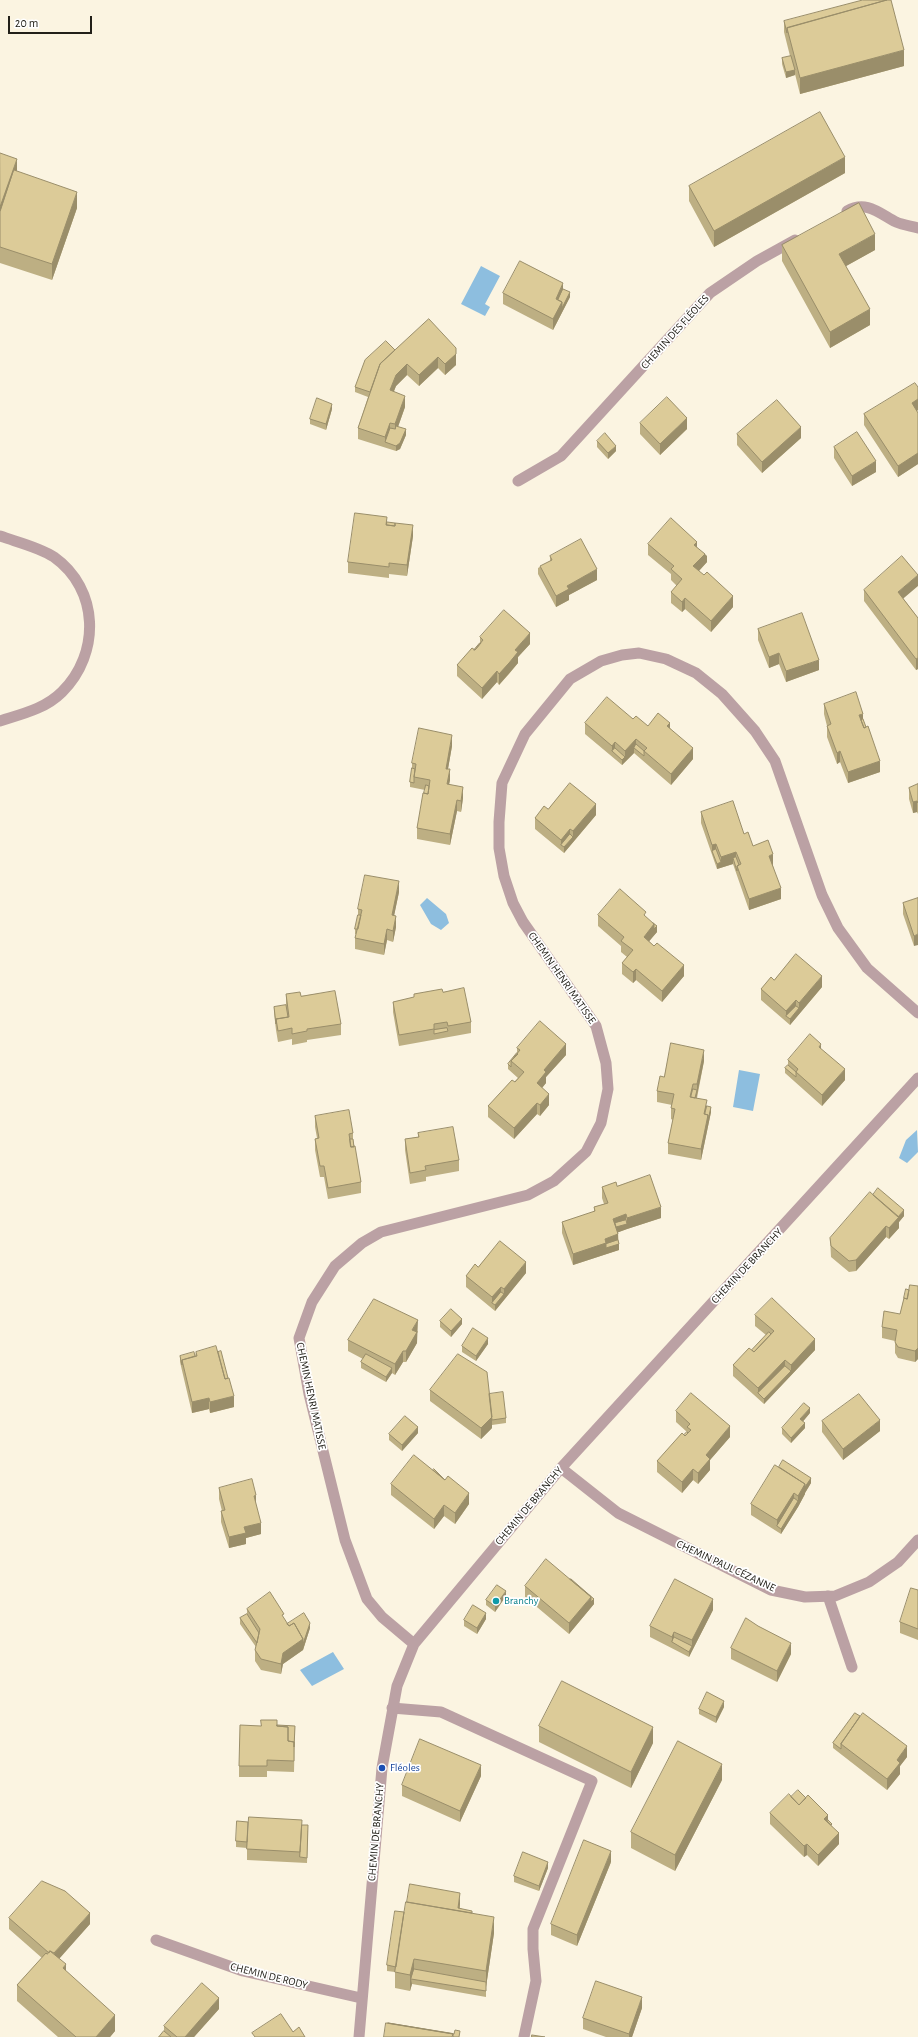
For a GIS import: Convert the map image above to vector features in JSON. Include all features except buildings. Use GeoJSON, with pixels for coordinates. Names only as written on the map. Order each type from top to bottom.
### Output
{"type":"FeatureCollection","features":[{"type":"Feature","properties":{"kind":"street"},"geometry":{"type":"LineString","coordinates":[[839,215],[853,208],[871,207],[898,223],[918,228]]}},
{"type":"Feature","properties":{"kind":"street","name":"CHEMIN DES FLÉOLES"},"geometry":{"type":"LineString","coordinates":[[518,481],[561,456],[710,293],[758,261],[805,234]]}},
{"type":"Feature","properties":{"kind":"street"},"geometry":{"type":"LineString","coordinates":[[0,536],[53,557],[74,576],[84,593],[90,631],[82,665],[73,680],[62,693],[33,711],[0,721]]}},
{"type":"Feature","properties":{"kind":"street","name":"CHEMIN HENRI MATISSE"},"geometry":{"type":"LineString","coordinates":[[414,1644],[382,1617],[367,1599],[345,1540],[308,1394],[299,1338],[312,1302],[335,1266],[362,1243],[381,1232],[528,1195],[554,1181],[586,1152],[601,1123],[608,1089],[606,1063],[596,1026],[523,922],[513,903],[504,876],[499,848],[499,822],[502,784],[525,734],[570,679],[601,661],[622,654],[643,653],[666,659],[696,673],[722,694],[755,731],[775,761],[822,895],[838,928],[867,968],[918,1013]]}},
{"type":"Feature","properties":{"kind":"street","name":"CHEMIN DE BRANCHY"},"geometry":{"type":"LineString","coordinates":[[359,2037],[379,1791],[392,1708],[397,1686],[414,1644],[561,1468],[918,1078]]}},
{"type":"Feature","properties":{"kind":"street","name":"CHEMIN PAUL CÉZANNE"},"geometry":{"type":"LineString","coordinates":[[561,1468],[618,1514],[771,1590],[805,1597],[835,1596],[869,1582],[898,1562],[918,1540]]}},
{"type":"Feature","properties":{"kind":"street"},"geometry":{"type":"LineString","coordinates":[[828,1596],[852,1667]]}},
{"type":"Feature","properties":{"kind":"street"},"geometry":{"type":"LineString","coordinates":[[392,1708],[441,1712],[592,1781],[533,1930],[536,1981],[524,2037]]}},
{"type":"Feature","properties":{"kind":"street","name":"CHEMIN DE RODY"},"geometry":{"type":"LineString","coordinates":[[156,1940],[244,1971],[361,1998]]}},
{"type":"Feature","properties":{"kind":"water"},"geometry":{"type":"Polygon","coordinates":[[[481,266],[500,276],[485,304],[490,307],[485,316],[461,304],[481,266]]]}},
{"type":"Feature","properties":{"kind":"water"},"geometry":{"type":"Polygon","coordinates":[[[427,898],[446,914],[449,923],[441,930],[431,924],[420,905],[427,898]]]}},
{"type":"Feature","properties":{"kind":"water"},"geometry":{"type":"Polygon","coordinates":[[[739,1070],[760,1074],[753,1111],[733,1107],[739,1070]]]}},
{"type":"Feature","properties":{"kind":"water"},"geometry":{"type":"Polygon","coordinates":[[[917,1130],[918,1152],[907,1163],[899,1158],[906,1140],[917,1130]]]}},
{"type":"Feature","properties":{"kind":"water"},"geometry":{"type":"Polygon","coordinates":[[[333,1652],[344,1669],[312,1686],[300,1670],[333,1652]]]}},
{"type":"Feature","properties":{"kind":"place","name":"Branchy"},"geometry":{"type":"Point","coordinates":[496,1601]}},
{"type":"Feature","properties":{"kind":"place","name":"Fléoles"},"geometry":{"type":"Point","coordinates":[382,1768]}}]}
